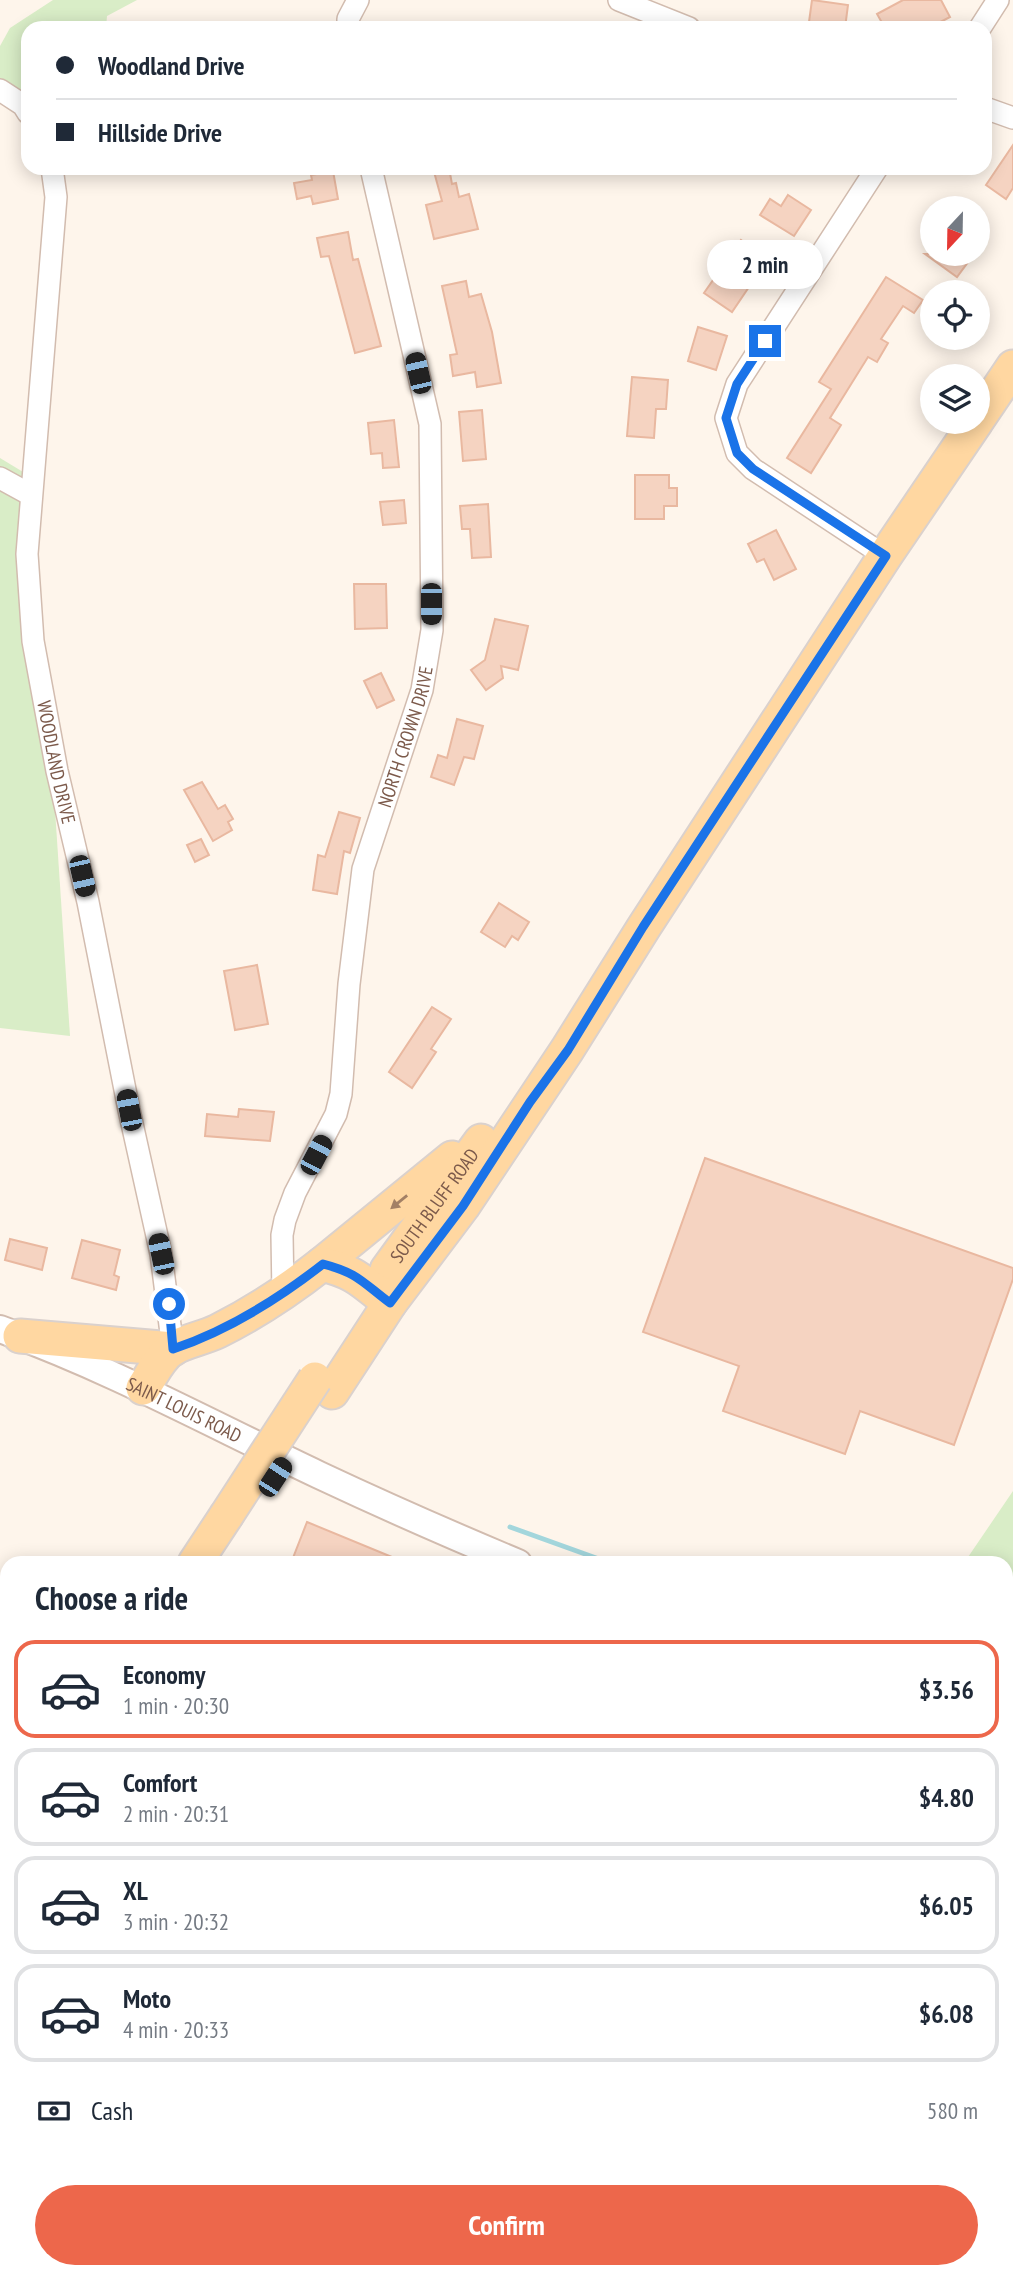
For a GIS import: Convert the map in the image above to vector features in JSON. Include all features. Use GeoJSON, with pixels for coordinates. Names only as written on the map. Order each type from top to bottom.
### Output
{"type":"FeatureCollection","features":[{"type":"Feature","properties":{"kind":"main road","name":"SOUTH BLUFF ROAD"},"geometry":{"type":"LineString","coordinates":[[990,401],[1013,367]]}},
{"type":"Feature","properties":{"kind":"main road","name":"SOUTH BLUFF ROAD"},"geometry":{"type":"LineString","coordinates":[[382,1296],[463,1206],[530,1102],[568,1050],[643,927],[968,434]]}},
{"type":"Feature","properties":{"kind":"main road","name":"SOUTH BLUFF ROAD"},"geometry":{"type":"LineString","coordinates":[[201,1556],[237,1517],[505,1109],[595,983],[643,927]]}},
{"type":"Feature","properties":{"kind":"main road"},"geometry":{"type":"LineString","coordinates":[[144,1388],[160,1361],[173,1349],[214,1333],[283,1295],[436,1172],[505,1109]]}},
{"type":"Feature","properties":{"kind":"main road"},"geometry":{"type":"LineString","coordinates":[[323,1264],[347,1270],[364,1280],[382,1296]]}},
{"type":"Feature","properties":{"kind":"main road"},"geometry":{"type":"LineString","coordinates":[[10,1333],[173,1349]]}},
{"type":"Feature","properties":{"kind":"main road","name":"SOUTH BLUFF ROAD"},"geometry":{"type":"LineString","coordinates":[[222,1556],[237,1517]]}},
{"type":"Feature","properties":{"kind":"street"},"geometry":{"type":"LineString","coordinates":[[348,21],[358,0]]}},
{"type":"Feature","properties":{"kind":"street"},"geometry":{"type":"LineString","coordinates":[[619,0],[671,21]]}},
{"type":"Feature","properties":{"kind":"street"},"geometry":{"type":"LineString","coordinates":[[984,21],[998,0]]}},
{"type":"Feature","properties":{"kind":"street"},"geometry":{"type":"LineString","coordinates":[[0,90],[21,104]]}},
{"type":"Feature","properties":{"kind":"street"},"geometry":{"type":"LineString","coordinates":[[992,110],[1013,118]]}},
{"type":"Feature","properties":{"kind":"street","name":"WOODLAND DRIVE"},"geometry":{"type":"LineString","coordinates":[[53,175],[56,197],[27,554],[33,641],[57,771],[88,902],[161,1254],[173,1349]]}},
{"type":"Feature","properties":{"kind":"street","name":"NORTH CROWN DRIVE"},"geometry":{"type":"LineString","coordinates":[[283,1295],[282,1235],[285,1220],[295,1193],[336,1114],[341,1094],[349,984],[363,869],[422,690],[432,630],[430,424],[373,175]]}},
{"type":"Feature","properties":{"kind":"street"},"geometry":{"type":"LineString","coordinates":[[872,175],[737,384],[726,418],[737,453],[753,469],[886,556]]}},
{"type":"Feature","properties":{"kind":"street"},"geometry":{"type":"LineString","coordinates":[[0,478],[31,495]]}},
{"type":"Feature","properties":{"kind":"street","name":"SAINT LOUIS ROAD"},"geometry":{"type":"LineString","coordinates":[[10,1333],[144,1388],[342,1486],[503,1556]]}},
{"type":"Feature","properties":{"kind":"green space"},"geometry":{"type":"Polygon","coordinates":[[[53,0],[137,0],[107,16],[107,21],[21,21],[21,107],[0,90],[0,46],[10,28],[53,0]]]}},
{"type":"Feature","properties":{"kind":"green space"},"geometry":{"type":"Polygon","coordinates":[[[0,458],[33,478],[70,1036],[0,1028],[0,458]]]}},
{"type":"Feature","properties":{"kind":"green space"},"geometry":{"type":"Polygon","coordinates":[[[1013,1491],[1013,1556],[969,1556],[1013,1491]]]}},
{"type":"Feature","properties":{"kind":"building"},"geometry":{"type":"Polygon","coordinates":[[[812,0],[848,5],[846,21],[809,21],[812,0]]]}},
{"type":"Feature","properties":{"kind":"building"},"geometry":{"type":"Polygon","coordinates":[[[903,0],[941,0],[950,17],[942,21],[881,21],[877,14],[903,0]]]}},
{"type":"Feature","properties":{"kind":"building"},"geometry":{"type":"Polygon","coordinates":[[[1013,145],[1013,188],[1006,199],[986,185],[1013,145]]]}},
{"type":"Feature","properties":{"kind":"building"},"geometry":{"type":"Polygon","coordinates":[[[311,175],[334,175],[338,199],[313,204],[311,196],[297,199],[294,183],[312,180],[311,175]]]}},
{"type":"Feature","properties":{"kind":"building"},"geometry":{"type":"Polygon","coordinates":[[[435,175],[450,175],[452,184],[456,183],[459,197],[469,194],[478,229],[434,239],[426,205],[442,201],[435,175]]]}},
{"type":"Feature","properties":{"kind":"building"},"geometry":{"type":"Polygon","coordinates":[[[788,195],[811,210],[794,236],[760,215],[770,199],[781,206],[788,195]]]}},
{"type":"Feature","properties":{"kind":"building"},"geometry":{"type":"Polygon","coordinates":[[[348,232],[353,260],[358,259],[381,346],[355,353],[329,256],[321,257],[317,238],[348,232]]]}},
{"type":"Feature","properties":{"kind":"building"},"geometry":{"type":"Polygon","coordinates":[[[741,240],[761,254],[746,276],[753,281],[732,312],[704,293],[741,240]]]}},
{"type":"Feature","properties":{"kind":"building"},"geometry":{"type":"Polygon","coordinates":[[[942,266],[965,266],[957,277],[942,266]]]}},
{"type":"Feature","properties":{"kind":"building"},"geometry":{"type":"Polygon","coordinates":[[[886,277],[920,298],[920,304],[914,313],[903,306],[881,339],[888,343],[877,362],[868,357],[830,418],[841,425],[811,473],[787,458],[831,389],[819,382],[886,277]]]}},
{"type":"Feature","properties":{"kind":"building"},"geometry":{"type":"Polygon","coordinates":[[[466,281],[469,297],[481,294],[492,332],[501,383],[477,387],[475,372],[453,376],[450,355],[457,354],[442,286],[466,281]]]}},
{"type":"Feature","properties":{"kind":"building"},"geometry":{"type":"Polygon","coordinates":[[[698,327],[727,336],[716,370],[688,361],[698,327]]]}},
{"type":"Feature","properties":{"kind":"building"},"geometry":{"type":"Polygon","coordinates":[[[632,377],[668,380],[666,409],[656,409],[654,438],[627,436],[632,377]]]}},
{"type":"Feature","properties":{"kind":"building"},"geometry":{"type":"Polygon","coordinates":[[[482,410],[486,459],[463,461],[459,412],[482,410]]]}},
{"type":"Feature","properties":{"kind":"building"},"geometry":{"type":"Polygon","coordinates":[[[394,420],[399,467],[383,468],[382,453],[371,454],[368,423],[394,420]]]}},
{"type":"Feature","properties":{"kind":"building"},"geometry":{"type":"Polygon","coordinates":[[[635,475],[669,475],[669,488],[677,488],[677,506],[664,506],[664,519],[635,519],[635,475]]]}},
{"type":"Feature","properties":{"kind":"building"},"geometry":{"type":"Polygon","coordinates":[[[404,500],[406,523],[383,525],[380,502],[404,500]]]}},
{"type":"Feature","properties":{"kind":"building"},"geometry":{"type":"Polygon","coordinates":[[[488,504],[491,557],[472,558],[470,529],[462,529],[460,506],[488,504]]]}},
{"type":"Feature","properties":{"kind":"building"},"geometry":{"type":"Polygon","coordinates":[[[776,530],[796,569],[774,580],[764,559],[757,562],[748,544],[776,530]]]}},
{"type":"Feature","properties":{"kind":"building"},"geometry":{"type":"Polygon","coordinates":[[[354,584],[386,584],[387,628],[355,629],[354,584]]]}},
{"type":"Feature","properties":{"kind":"building"},"geometry":{"type":"Polygon","coordinates":[[[495,619],[528,626],[518,670],[501,666],[503,678],[486,690],[471,670],[485,660],[495,619]]]}},
{"type":"Feature","properties":{"kind":"building"},"geometry":{"type":"Polygon","coordinates":[[[381,673],[394,700],[377,708],[364,681],[381,673]]]}},
{"type":"Feature","properties":{"kind":"building"},"geometry":{"type":"Polygon","coordinates":[[[457,719],[483,726],[474,759],[464,757],[454,785],[431,777],[438,755],[447,758],[457,719]]]}},
{"type":"Feature","properties":{"kind":"building"},"geometry":{"type":"Polygon","coordinates":[[[202,782],[218,809],[225,805],[233,819],[228,822],[232,830],[213,841],[184,790],[202,782]]]}},
{"type":"Feature","properties":{"kind":"building"},"geometry":{"type":"Polygon","coordinates":[[[339,812],[360,818],[350,853],[344,851],[337,894],[313,890],[318,855],[325,857],[339,812]]]}},
{"type":"Feature","properties":{"kind":"building"},"geometry":{"type":"Polygon","coordinates":[[[201,839],[209,855],[195,862],[187,845],[201,839]]]}},
{"type":"Feature","properties":{"kind":"building"},"geometry":{"type":"Polygon","coordinates":[[[499,903],[529,922],[518,940],[512,936],[505,947],[481,932],[499,903]]]}},
{"type":"Feature","properties":{"kind":"building"},"geometry":{"type":"Polygon","coordinates":[[[257,965],[268,1024],[235,1030],[224,971],[257,965]]]}},
{"type":"Feature","properties":{"kind":"building"},"geometry":{"type":"Polygon","coordinates":[[[432,1007],[451,1019],[431,1049],[436,1052],[412,1088],[389,1072],[432,1007]]]}},
{"type":"Feature","properties":{"kind":"building"},"geometry":{"type":"Polygon","coordinates":[[[239,1109],[274,1112],[270,1141],[205,1136],[207,1114],[238,1117],[239,1109]]]}},
{"type":"Feature","properties":{"kind":"building"},"geometry":{"type":"Polygon","coordinates":[[[705,1158],[1013,1268],[1013,1279],[954,1445],[860,1411],[845,1454],[723,1411],[739,1366],[643,1332],[705,1158]]]}},
{"type":"Feature","properties":{"kind":"building"},"geometry":{"type":"Polygon","coordinates":[[[10,1239],[47,1248],[42,1270],[5,1260],[10,1239]]]}},
{"type":"Feature","properties":{"kind":"building"},"geometry":{"type":"Polygon","coordinates":[[[82,1240],[120,1250],[114,1275],[119,1277],[116,1290],[72,1278],[82,1240]]]}},
{"type":"Feature","properties":{"kind":"building"},"geometry":{"type":"Polygon","coordinates":[[[307,1522],[389,1556],[294,1556],[307,1522]]]}},
{"type":"Feature","properties":{"kind":"waterway"},"geometry":{"type":"LineString","coordinates":[[510,1527],[591,1556]]}},
{"type":"Feature","properties":{"kind":"route"},"geometry":{"type":"LineString","coordinates":[[169,1304],[173,1349],[244,1318],[283,1295],[323,1264],[347,1270],[364,1280],[390,1303],[463,1206],[530,1102],[568,1050],[643,927],[886,556],[753,469],[737,453],[726,418],[737,384],[765,341]]}}]}
